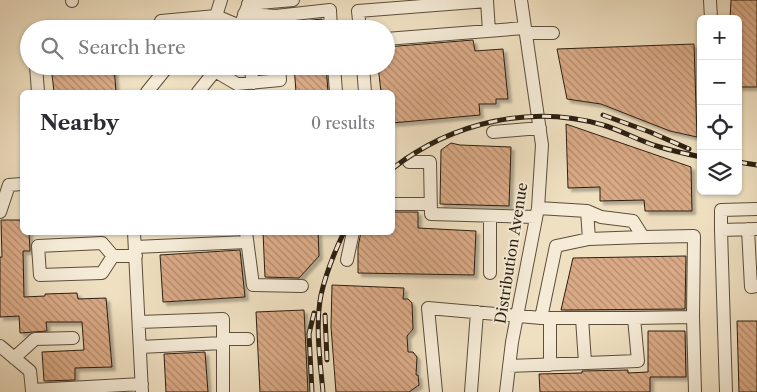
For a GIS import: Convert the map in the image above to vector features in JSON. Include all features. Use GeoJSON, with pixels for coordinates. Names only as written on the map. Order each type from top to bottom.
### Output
{"type":"FeatureCollection","features":[{"type":"Feature","properties":{"kind":"street"},"geometry":{"type":"LineString","coordinates":[[216,16],[221,0]]}},
{"type":"Feature","properties":{"kind":"street"},"geometry":{"type":"LineString","coordinates":[[244,15],[293,0]]}},
{"type":"Feature","properties":{"kind":"street","name":"Distribution Avenue"},"geometry":{"type":"LineString","coordinates":[[506,392],[537,212],[542,145],[521,0]]}},
{"type":"Feature","properties":{"kind":"street"},"geometry":{"type":"LineString","coordinates":[[710,0],[711,15]]}},
{"type":"Feature","properties":{"kind":"street"},"geometry":{"type":"LineString","coordinates":[[359,20],[358,11],[487,1],[490,31]]}},
{"type":"Feature","properties":{"kind":"street"},"geometry":{"type":"LineString","coordinates":[[172,20],[244,15],[273,20],[330,10],[331,20]]}},
{"type":"Feature","properties":{"kind":"street"},"geometry":{"type":"LineString","coordinates":[[395,38],[490,31],[553,33]]}},
{"type":"Feature","properties":{"kind":"street"},"geometry":{"type":"LineString","coordinates":[[37,75],[38,90]]}},
{"type":"Feature","properties":{"kind":"street"},"geometry":{"type":"LineString","coordinates":[[149,90],[161,75]]}},
{"type":"Feature","properties":{"kind":"street"},"geometry":{"type":"LineString","coordinates":[[200,90],[212,75]]}},
{"type":"Feature","properties":{"kind":"street"},"geometry":{"type":"LineString","coordinates":[[225,75],[236,84],[280,80],[280,75]]}},
{"type":"Feature","properties":{"kind":"street"},"geometry":{"type":"LineString","coordinates":[[251,75],[252,83]]}},
{"type":"Feature","properties":{"kind":"street"},"geometry":{"type":"LineString","coordinates":[[335,75],[336,90]]}},
{"type":"Feature","properties":{"kind":"street"},"geometry":{"type":"LineString","coordinates":[[364,75],[365,90]]}},
{"type":"Feature","properties":{"kind":"street"},"geometry":{"type":"LineString","coordinates":[[493,132],[540,128]]}},
{"type":"Feature","properties":{"kind":"street"},"geometry":{"type":"LineString","coordinates":[[409,162],[430,162],[431,214],[490,216],[537,212],[587,211],[601,217],[633,221],[643,237]]}},
{"type":"Feature","properties":{"kind":"street"},"geometry":{"type":"LineString","coordinates":[[0,212],[9,184],[20,184]]}},
{"type":"Feature","properties":{"kind":"street"},"geometry":{"type":"LineString","coordinates":[[395,204],[430,204]]}},
{"type":"Feature","properties":{"kind":"street"},"geometry":{"type":"LineString","coordinates":[[726,392],[721,210],[757,209]]}},
{"type":"Feature","properties":{"kind":"street"},"geometry":{"type":"LineString","coordinates":[[587,211],[589,239]]}},
{"type":"Feature","properties":{"kind":"street"},"geometry":{"type":"LineString","coordinates":[[490,216],[490,273]]}},
{"type":"Feature","properties":{"kind":"street"},"geometry":{"type":"LineString","coordinates":[[721,230],[753,229],[751,287],[757,286]]}},
{"type":"Feature","properties":{"kind":"street"},"geometry":{"type":"LineString","coordinates":[[0,346],[30,371],[32,391],[142,388],[134,235]]}},
{"type":"Feature","properties":{"kind":"street"},"geometry":{"type":"LineString","coordinates":[[347,260],[352,235]]}},
{"type":"Feature","properties":{"kind":"street"},"geometry":{"type":"LineString","coordinates":[[550,365],[545,318],[556,246],[589,239],[694,236],[693,317],[695,392]]}},
{"type":"Feature","properties":{"kind":"street"},"geometry":{"type":"LineString","coordinates":[[114,256],[102,243],[38,246],[40,275],[102,273],[114,256],[135,251],[246,237],[252,285],[302,286]]}},
{"type":"Feature","properties":{"kind":"street"},"geometry":{"type":"LineString","coordinates":[[436,392],[428,308],[545,318],[693,317]]}},
{"type":"Feature","properties":{"kind":"street"},"geometry":{"type":"LineString","coordinates":[[471,392],[477,312]]}},
{"type":"Feature","properties":{"kind":"street"},"geometry":{"type":"LineString","coordinates":[[582,318],[585,364]]}},
{"type":"Feature","properties":{"kind":"street"},"geometry":{"type":"LineString","coordinates":[[510,366],[638,361],[634,318]]}},
{"type":"Feature","properties":{"kind":"street"},"geometry":{"type":"LineString","coordinates":[[139,322],[223,319],[223,392]]}},
{"type":"Feature","properties":{"kind":"street"},"geometry":{"type":"LineString","coordinates":[[14,358],[35,339],[73,338]]}},
{"type":"Feature","properties":{"kind":"street"},"geometry":{"type":"LineString","coordinates":[[140,347],[248,339]]}},
{"type":"Feature","properties":{"kind":"building"},"geometry":{"type":"Polygon","coordinates":[[[731,0],[757,0],[757,87],[742,87],[742,15],[730,15],[731,0]]]}},
{"type":"Feature","properties":{"kind":"building"},"geometry":{"type":"Polygon","coordinates":[[[473,40],[475,51],[503,49],[508,99],[496,99],[496,104],[479,104],[480,115],[395,123],[395,90],[381,90],[379,75],[395,75],[395,46],[473,40]]]}},
{"type":"Feature","properties":{"kind":"building"},"geometry":{"type":"Polygon","coordinates":[[[694,44],[697,137],[670,131],[601,104],[567,99],[557,49],[694,44]]]}},
{"type":"Feature","properties":{"kind":"building"},"geometry":{"type":"Polygon","coordinates":[[[52,75],[115,75],[116,90],[54,90],[52,75]]]}},
{"type":"Feature","properties":{"kind":"building"},"geometry":{"type":"Polygon","coordinates":[[[295,75],[327,75],[328,90],[296,90],[295,75]]]}},
{"type":"Feature","properties":{"kind":"building"},"geometry":{"type":"Polygon","coordinates":[[[566,124],[691,167],[692,211],[645,211],[644,200],[600,201],[600,187],[568,188],[566,124]]]}},
{"type":"Feature","properties":{"kind":"building"},"geometry":{"type":"Polygon","coordinates":[[[451,143],[511,147],[509,206],[440,204],[441,150],[451,143]]]}},
{"type":"Feature","properties":{"kind":"building"},"geometry":{"type":"Polygon","coordinates":[[[395,212],[418,212],[418,228],[476,231],[474,275],[358,273],[358,247],[360,235],[395,235],[395,212]]]}},
{"type":"Feature","properties":{"kind":"building"},"geometry":{"type":"Polygon","coordinates":[[[1,220],[20,220],[20,235],[29,235],[30,251],[23,251],[24,297],[77,293],[78,299],[106,298],[112,367],[75,368],[75,380],[44,381],[42,352],[84,350],[82,322],[46,322],[47,331],[20,333],[19,316],[0,317],[0,257],[2,257],[1,220]]]}},
{"type":"Feature","properties":{"kind":"building"},"geometry":{"type":"Polygon","coordinates":[[[263,235],[318,235],[319,256],[299,278],[265,277],[263,235]]]}},
{"type":"Feature","properties":{"kind":"building"},"geometry":{"type":"Polygon","coordinates":[[[240,250],[245,297],[163,302],[160,255],[240,250]]]}},
{"type":"Feature","properties":{"kind":"building"},"geometry":{"type":"Polygon","coordinates":[[[686,256],[685,309],[561,310],[573,258],[686,256]]]}},
{"type":"Feature","properties":{"kind":"building"},"geometry":{"type":"Polygon","coordinates":[[[332,285],[404,288],[403,299],[408,299],[412,303],[413,329],[407,336],[408,352],[413,352],[417,357],[416,375],[418,375],[419,385],[409,392],[336,392],[331,327],[332,285]]]}},
{"type":"Feature","properties":{"kind":"building"},"geometry":{"type":"Polygon","coordinates":[[[304,310],[308,392],[260,392],[256,312],[304,310]]]}},
{"type":"Feature","properties":{"kind":"building"},"geometry":{"type":"Polygon","coordinates":[[[737,321],[757,321],[757,392],[739,392],[737,321]]]}},
{"type":"Feature","properties":{"kind":"building"},"geometry":{"type":"Polygon","coordinates":[[[648,331],[685,331],[686,377],[650,377],[650,392],[540,392],[539,374],[628,370],[628,373],[648,372],[648,331]]]}},
{"type":"Feature","properties":{"kind":"building"},"geometry":{"type":"Polygon","coordinates":[[[205,352],[208,392],[166,392],[164,354],[205,352]]]}},
{"type":"Feature","properties":{"kind":"railway"},"geometry":{"type":"LineString","coordinates":[[603,115],[689,149]]}},
{"type":"Feature","properties":{"kind":"railway"},"geometry":{"type":"LineString","coordinates":[[395,167],[440,139],[493,121],[520,117],[548,116],[576,119],[610,127],[653,145],[697,156]]}},
{"type":"Feature","properties":{"kind":"railway"},"geometry":{"type":"LineString","coordinates":[[742,163],[757,165]]}},
{"type":"Feature","properties":{"kind":"railway"},"geometry":{"type":"LineString","coordinates":[[323,392],[319,343],[319,307],[328,271],[343,235]]}},
{"type":"Feature","properties":{"kind":"railway"},"geometry":{"type":"LineString","coordinates":[[312,392],[309,334],[314,313]]}},
{"type":"Feature","properties":{"kind":"railway"},"geometry":{"type":"LineString","coordinates":[[325,315],[327,360]]}}]}
